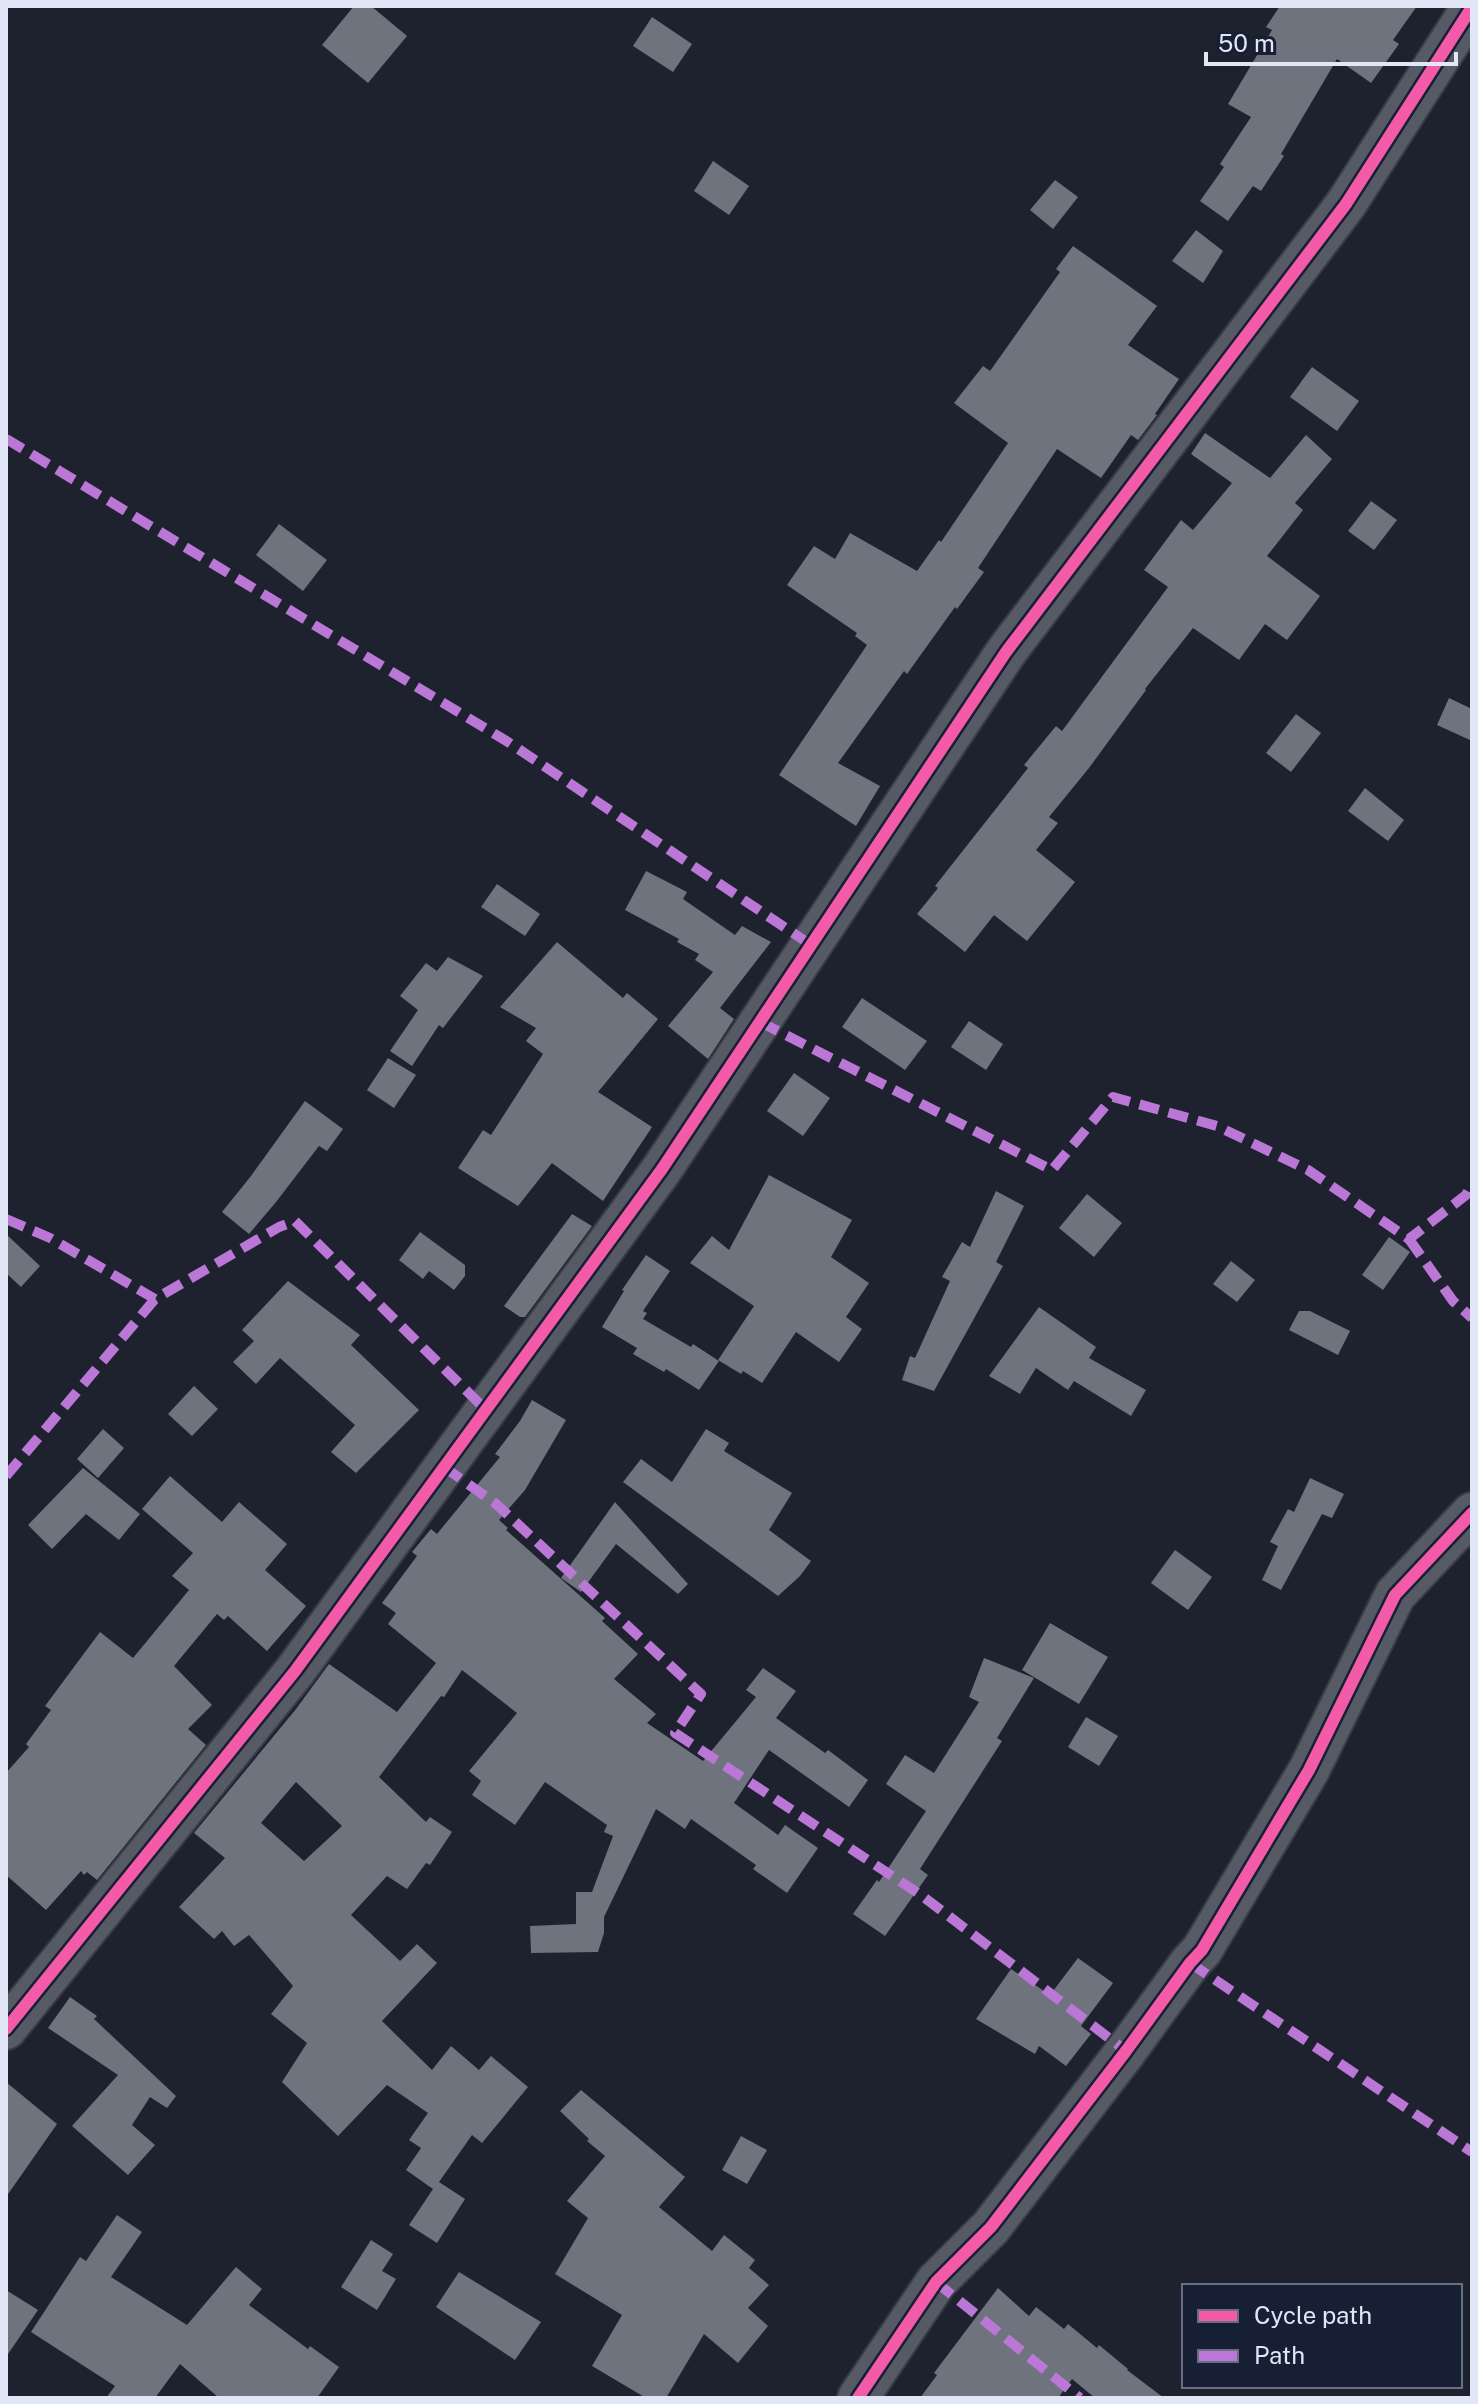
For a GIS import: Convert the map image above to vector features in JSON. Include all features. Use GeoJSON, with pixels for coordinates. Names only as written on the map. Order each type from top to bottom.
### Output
{"type":"FeatureCollection","features":[{"type":"Feature","properties":{"kind":"street"},"geometry":{"type":"LineString","coordinates":[[6,2029],[295,1671],[662,1169],[1006,652],[1346,204],[1472,7]]}},
{"type":"Feature","properties":{"kind":"street"},"geometry":{"type":"LineString","coordinates":[[858,2398],[936,2282],[991,2227],[1202,1950],[1309,1770],[1395,1595],[1472,1513]]}},
{"type":"Feature","properties":{"kind":"building"},"geometry":{"type":"Polygon","coordinates":[[[354,6],[371,6],[407,36],[368,83],[322,45],[354,6]]]}},
{"type":"Feature","properties":{"kind":"building"},"geometry":{"type":"Polygon","coordinates":[[[1280,6],[1417,6],[1393,40],[1399,44],[1371,83],[1337,59],[1281,154],[1284,156],[1261,191],[1253,186],[1228,221],[1200,201],[1224,167],[1220,164],[1251,117],[1228,104],[1272,30],[1266,27],[1280,6]]]}},
{"type":"Feature","properties":{"kind":"building"},"geometry":{"type":"Polygon","coordinates":[[[652,17],[692,44],[673,72],[633,46],[652,17]]]}},
{"type":"Feature","properties":{"kind":"building"},"geometry":{"type":"Polygon","coordinates":[[[713,161],[749,186],[729,215],[694,191],[713,161]]]}},
{"type":"Feature","properties":{"kind":"building"},"geometry":{"type":"Polygon","coordinates":[[[1055,180],[1078,197],[1053,229],[1030,210],[1055,180]]]}},
{"type":"Feature","properties":{"kind":"building"},"geometry":{"type":"Polygon","coordinates":[[[1196,230],[1223,251],[1203,283],[1172,261],[1196,230]]]}},
{"type":"Feature","properties":{"kind":"building"},"geometry":{"type":"Polygon","coordinates":[[[1073,246],[1157,306],[1128,345],[1179,379],[1138,440],[1131,435],[1101,478],[1057,449],[978,568],[984,572],[907,674],[904,671],[838,763],[880,786],[856,826],[779,775],[867,645],[855,636],[857,633],[787,585],[814,546],[835,559],[850,533],[917,571],[939,540],[941,542],[1008,443],[954,403],[983,366],[990,371],[1060,272],[1056,269],[1073,246]]]}},
{"type":"Feature","properties":{"kind":"building"},"geometry":{"type":"Polygon","coordinates":[[[1312,367],[1359,401],[1337,431],[1290,397],[1312,367]]]}},
{"type":"Feature","properties":{"kind":"building"},"geometry":{"type":"Polygon","coordinates":[[[1205,433],[1270,478],[1306,435],[1332,459],[1295,503],[1303,510],[1267,556],[1320,596],[1287,640],[1265,624],[1239,660],[1193,628],[1049,817],[1058,823],[1036,850],[1075,882],[1027,941],[994,915],[965,952],[917,914],[938,888],[935,886],[1028,768],[1024,765],[1056,726],[1062,731],[1168,587],[1144,570],[1181,520],[1193,530],[1232,483],[1191,454],[1205,433]]]}},
{"type":"Feature","properties":{"kind":"building"},"geometry":{"type":"Polygon","coordinates":[[[1371,501],[1397,520],[1374,550],[1348,531],[1371,501]]]}},
{"type":"Feature","properties":{"kind":"building"},"geometry":{"type":"Polygon","coordinates":[[[279,524],[327,560],[303,591],[256,555],[279,524]]]}},
{"type":"Feature","properties":{"kind":"building"},"geometry":{"type":"Polygon","coordinates":[[[1449,698],[1472,709],[1472,741],[1437,725],[1449,698]]]}},
{"type":"Feature","properties":{"kind":"building"},"geometry":{"type":"Polygon","coordinates":[[[1296,714],[1321,733],[1291,772],[1266,753],[1296,714]]]}},
{"type":"Feature","properties":{"kind":"building"},"geometry":{"type":"Polygon","coordinates":[[[1365,788],[1404,820],[1388,841],[1348,811],[1365,788]]]}},
{"type":"Feature","properties":{"kind":"building"},"geometry":{"type":"Polygon","coordinates":[[[646,871],[687,892],[683,899],[735,935],[742,926],[771,942],[720,1008],[734,1019],[708,1059],[668,1026],[713,972],[695,960],[699,954],[677,942],[679,939],[625,910],[646,871]]]}},
{"type":"Feature","properties":{"kind":"building"},"geometry":{"type":"Polygon","coordinates":[[[497,884],[540,914],[525,936],[481,907],[497,884]]]}},
{"type":"Feature","properties":{"kind":"building"},"geometry":{"type":"Polygon","coordinates":[[[557,942],[623,998],[627,993],[658,1019],[598,1092],[652,1127],[603,1201],[552,1163],[518,1206],[458,1168],[483,1130],[491,1135],[543,1054],[526,1041],[536,1028],[500,1007],[557,942]]]}},
{"type":"Feature","properties":{"kind":"building"},"geometry":{"type":"Polygon","coordinates":[[[448,957],[483,976],[443,1028],[439,1025],[412,1066],[390,1051],[418,1010],[400,996],[426,963],[437,971],[448,957]]]}},
{"type":"Feature","properties":{"kind":"building"},"geometry":{"type":"Polygon","coordinates":[[[862,998],[927,1041],[905,1070],[842,1027],[862,998]]]}},
{"type":"Feature","properties":{"kind":"building"},"geometry":{"type":"Polygon","coordinates":[[[969,1021],[1003,1044],[986,1070],[951,1047],[969,1021]]]}},
{"type":"Feature","properties":{"kind":"building"},"geometry":{"type":"Polygon","coordinates":[[[388,1058],[416,1075],[394,1108],[367,1090],[388,1058]]]}},
{"type":"Feature","properties":{"kind":"building"},"geometry":{"type":"Polygon","coordinates":[[[794,1073],[830,1098],[803,1136],[767,1111],[794,1073]]]}},
{"type":"Feature","properties":{"kind":"building"},"geometry":{"type":"Polygon","coordinates":[[[305,1101],[343,1129],[327,1151],[319,1146],[249,1234],[222,1212],[305,1101]]]}},
{"type":"Feature","properties":{"kind":"building"},"geometry":{"type":"Polygon","coordinates":[[[769,1175],[852,1220],[831,1257],[869,1283],[846,1317],[862,1329],[839,1362],[796,1332],[762,1383],[718,1360],[754,1306],[690,1263],[712,1236],[729,1250],[769,1175]]]}},
{"type":"Feature","properties":{"kind":"building"},"geometry":{"type":"Polygon","coordinates":[[[996,1191],[1024,1206],[996,1262],[1003,1266],[934,1391],[902,1380],[910,1356],[915,1358],[950,1281],[942,1277],[962,1242],[970,1247],[996,1191]]]}},
{"type":"Feature","properties":{"kind":"building"},"geometry":{"type":"Polygon","coordinates":[[[1087,1194],[1122,1223],[1094,1257],[1059,1228],[1087,1194]]]}},
{"type":"Feature","properties":{"kind":"building"},"geometry":{"type":"Polygon","coordinates":[[[572,1214],[592,1226],[525,1317],[520,1317],[504,1306],[572,1214]]]}},
{"type":"Feature","properties":{"kind":"building"},"geometry":{"type":"Polygon","coordinates":[[[420,1232],[465,1265],[465,1276],[454,1290],[429,1271],[423,1279],[399,1260],[420,1232]]]}},
{"type":"Feature","properties":{"kind":"building"},"geometry":{"type":"Polygon","coordinates":[[[6,1234],[40,1266],[21,1287],[6,1273],[6,1234]]]}},
{"type":"Feature","properties":{"kind":"building"},"geometry":{"type":"Polygon","coordinates":[[[1389,1237],[1410,1252],[1383,1290],[1362,1275],[1389,1237]]]}},
{"type":"Feature","properties":{"kind":"building"},"geometry":{"type":"Polygon","coordinates":[[[646,1255],[670,1271],[643,1311],[647,1313],[643,1319],[719,1361],[699,1390],[666,1369],[664,1372],[633,1354],[637,1348],[602,1327],[646,1255]]]}},
{"type":"Feature","properties":{"kind":"building"},"geometry":{"type":"Polygon","coordinates":[[[1231,1261],[1255,1280],[1237,1302],[1213,1284],[1231,1261]]]}},
{"type":"Feature","properties":{"kind":"building"},"geometry":{"type":"Polygon","coordinates":[[[288,1281],[360,1335],[351,1345],[419,1410],[356,1473],[331,1452],[355,1425],[280,1358],[256,1384],[233,1362],[254,1341],[242,1330],[288,1281]]]}},
{"type":"Feature","properties":{"kind":"building"},"geometry":{"type":"Polygon","coordinates":[[[1039,1307],[1096,1347],[1089,1358],[1146,1390],[1131,1416],[1074,1381],[1068,1390],[1036,1368],[1020,1394],[989,1376],[1039,1307]]]}},
{"type":"Feature","properties":{"kind":"building"},"geometry":{"type":"Polygon","coordinates":[[[1299,1311],[1310,1311],[1350,1331],[1338,1355],[1289,1330],[1299,1311]]]}},
{"type":"Feature","properties":{"kind":"building"},"geometry":{"type":"Polygon","coordinates":[[[194,1386],[218,1409],[192,1436],[168,1414],[194,1386]]]}},
{"type":"Feature","properties":{"kind":"building"},"geometry":{"type":"Polygon","coordinates":[[[532,1400],[566,1420],[525,1490],[499,1520],[508,1528],[506,1530],[605,1618],[602,1621],[638,1654],[614,1679],[656,1714],[647,1723],[703,1761],[756,1697],[746,1690],[763,1668],[796,1691],[776,1718],[825,1753],[828,1750],[868,1780],[849,1807],[769,1750],[734,1803],[778,1835],[785,1825],[818,1848],[787,1893],[753,1869],[756,1865],[691,1819],[685,1829],[656,1809],[604,1917],[604,1933],[598,1952],[531,1953],[530,1926],[576,1924],[576,1892],[592,1892],[613,1836],[604,1832],[607,1825],[545,1782],[515,1825],[472,1795],[481,1781],[469,1771],[517,1713],[462,1670],[379,1777],[426,1822],[430,1817],[452,1832],[430,1865],[426,1863],[407,1889],[387,1876],[351,1915],[400,1961],[417,1944],[437,1963],[382,2021],[432,2070],[451,2046],[479,2070],[491,2056],[528,2087],[482,2143],[472,2135],[439,2182],[465,2199],[437,2243],[409,2225],[433,2189],[406,2170],[421,2148],[409,2140],[428,2113],[387,2085],[338,2136],[282,2082],[307,2043],[271,2014],[293,1986],[249,1935],[234,1946],[222,1931],[214,1939],[179,1907],[225,1858],[194,1833],[329,1664],[397,1712],[436,1663],[388,1624],[396,1613],[382,1603],[417,1556],[412,1552],[431,1529],[437,1534],[500,1457],[495,1454],[532,1400]],[[296,1782],[261,1823],[304,1861],[342,1826],[296,1782]]]}},
{"type":"Feature","properties":{"kind":"building"},"geometry":{"type":"Polygon","coordinates":[[[103,1429],[124,1448],[98,1478],[77,1459],[103,1429]]]}},
{"type":"Feature","properties":{"kind":"building"},"geometry":{"type":"Polygon","coordinates":[[[706,1429],[729,1443],[724,1451],[792,1493],[769,1530],[811,1561],[778,1596],[623,1482],[641,1459],[672,1482],[706,1429]]]}},
{"type":"Feature","properties":{"kind":"building"},"geometry":{"type":"Polygon","coordinates":[[[83,1468],[140,1514],[119,1540],[86,1514],[52,1549],[28,1525],[83,1468]]]}},
{"type":"Feature","properties":{"kind":"building"},"geometry":{"type":"Polygon","coordinates":[[[170,1476],[222,1522],[239,1502],[287,1544],[265,1570],[306,1606],[267,1651],[228,1616],[224,1620],[217,1614],[174,1666],[212,1705],[188,1729],[206,1745],[97,1880],[81,1871],[46,1910],[6,1875],[6,1773],[29,1747],[26,1744],[51,1710],[45,1706],[100,1632],[133,1658],[189,1590],[172,1576],[193,1553],[142,1509],[170,1476]]]}},
{"type":"Feature","properties":{"kind":"building"},"geometry":{"type":"Polygon","coordinates":[[[1310,1478],[1344,1494],[1332,1518],[1322,1514],[1281,1590],[1262,1580],[1278,1546],[1270,1542],[1288,1509],[1294,1512],[1310,1478]]]}},
{"type":"Feature","properties":{"kind":"building"},"geometry":{"type":"Polygon","coordinates":[[[615,1502],[688,1584],[678,1594],[616,1544],[581,1592],[561,1578],[615,1502]]]}},
{"type":"Feature","properties":{"kind":"building"},"geometry":{"type":"Polygon","coordinates":[[[1175,1550],[1212,1577],[1188,1610],[1151,1583],[1175,1550]]]}},
{"type":"Feature","properties":{"kind":"building"},"geometry":{"type":"Polygon","coordinates":[[[1050,1623],[1108,1657],[1079,1704],[1022,1670],[1050,1623]]]}},
{"type":"Feature","properties":{"kind":"building"},"geometry":{"type":"Polygon","coordinates":[[[984,1658],[1034,1678],[997,1738],[1002,1741],[920,1869],[928,1875],[885,1936],[853,1914],[877,1880],[879,1882],[926,1811],[886,1784],[905,1755],[934,1773],[979,1702],[969,1697],[984,1658]]]}},
{"type":"Feature","properties":{"kind":"building"},"geometry":{"type":"Polygon","coordinates":[[[1086,1717],[1118,1736],[1099,1766],[1068,1747],[1086,1717]]]}},
{"type":"Feature","properties":{"kind":"building"},"geometry":{"type":"Polygon","coordinates":[[[1078,1958],[1113,1983],[1081,2026],[1091,2034],[1066,2066],[1039,2046],[1035,2054],[976,2019],[1011,1969],[1050,1995],[1078,1958]]]}},
{"type":"Feature","properties":{"kind":"building"},"geometry":{"type":"Polygon","coordinates":[[[70,1997],[97,2016],[94,2019],[176,2096],[167,2108],[150,2097],[132,2125],[155,2145],[128,2175],[72,2126],[118,2075],[48,2028],[70,1997]]]}},
{"type":"Feature","properties":{"kind":"building"},"geometry":{"type":"Polygon","coordinates":[[[6,2082],[57,2124],[6,2197],[6,2082]]]}},
{"type":"Feature","properties":{"kind":"building"},"geometry":{"type":"Polygon","coordinates":[[[581,2090],[685,2177],[659,2207],[712,2251],[724,2235],[755,2260],[749,2268],[769,2285],[748,2308],[768,2326],[738,2363],[704,2334],[666,2398],[646,2398],[592,2366],[622,2315],[555,2274],[588,2218],[567,2201],[605,2156],[560,2111],[581,2090]]]}},
{"type":"Feature","properties":{"kind":"building"},"geometry":{"type":"Polygon","coordinates":[[[741,2136],[767,2150],[747,2184],[722,2170],[741,2136]]]}},
{"type":"Feature","properties":{"kind":"building"},"geometry":{"type":"Polygon","coordinates":[[[117,2215],[142,2232],[111,2277],[187,2325],[236,2267],[262,2289],[249,2305],[308,2349],[310,2346],[339,2367],[317,2398],[219,2398],[180,2364],[155,2398],[106,2398],[115,2386],[31,2332],[80,2257],[86,2261],[117,2215]]]}},
{"type":"Feature","properties":{"kind":"building"},"geometry":{"type":"Polygon","coordinates":[[[371,2240],[393,2254],[382,2271],[396,2279],[377,2310],[341,2287],[371,2240]]]}},
{"type":"Feature","properties":{"kind":"building"},"geometry":{"type":"Polygon","coordinates":[[[459,2272],[541,2322],[515,2360],[436,2307],[459,2272]]]}},
{"type":"Feature","properties":{"kind":"building"},"geometry":{"type":"Polygon","coordinates":[[[998,2288],[1029,2316],[1036,2307],[1064,2329],[1068,2324],[1164,2398],[1095,2398],[1072,2379],[1058,2398],[920,2398],[937,2375],[934,2373],[998,2288]]]}},
{"type":"Feature","properties":{"kind":"building"},"geometry":{"type":"Polygon","coordinates":[[[6,2290],[38,2310],[6,2357],[6,2290]]]}},
{"type":"Feature","properties":{"kind":"marked path"},"geometry":{"type":"LineString","coordinates":[[6,442],[8,440],[508,742],[811,945]]}},
{"type":"Feature","properties":{"kind":"marked path"},"geometry":{"type":"LineString","coordinates":[[760,1022],[1052,1170],[1113,1097],[1217,1126],[1308,1170],[1409,1239],[1466,1195],[1472,1184]]}},
{"type":"Feature","properties":{"kind":"marked path"},"geometry":{"type":"LineString","coordinates":[[6,1219],[50,1238],[155,1299],[279,1227],[295,1221],[486,1410]]}},
{"type":"Feature","properties":{"kind":"marked path"},"geometry":{"type":"LineString","coordinates":[[1409,1239],[1453,1301],[1472,1318]]}},
{"type":"Feature","properties":{"kind":"marked path"},"geometry":{"type":"LineString","coordinates":[[6,1476],[155,1299]]}},
{"type":"Feature","properties":{"kind":"marked path"},"geometry":{"type":"LineString","coordinates":[[444,1467],[495,1503],[701,1694],[675,1733],[921,1895],[1126,2051]]}},
{"type":"Feature","properties":{"kind":"marked path"},"geometry":{"type":"LineString","coordinates":[[1190,1963],[1472,2152]]}},
{"type":"Feature","properties":{"kind":"marked path"},"geometry":{"type":"LineString","coordinates":[[936,2282],[1080,2398]]}},
{"type":"Feature","properties":{"kind":"cycle path"},"geometry":{"type":"LineString","coordinates":[[6,2029],[295,1671],[662,1169],[1006,652],[1346,204],[1472,7]]}},
{"type":"Feature","properties":{"kind":"cycle path"},"geometry":{"type":"LineString","coordinates":[[858,2398],[936,2282],[991,2227],[1202,1950],[1309,1770],[1395,1595],[1472,1513]]}}]}
